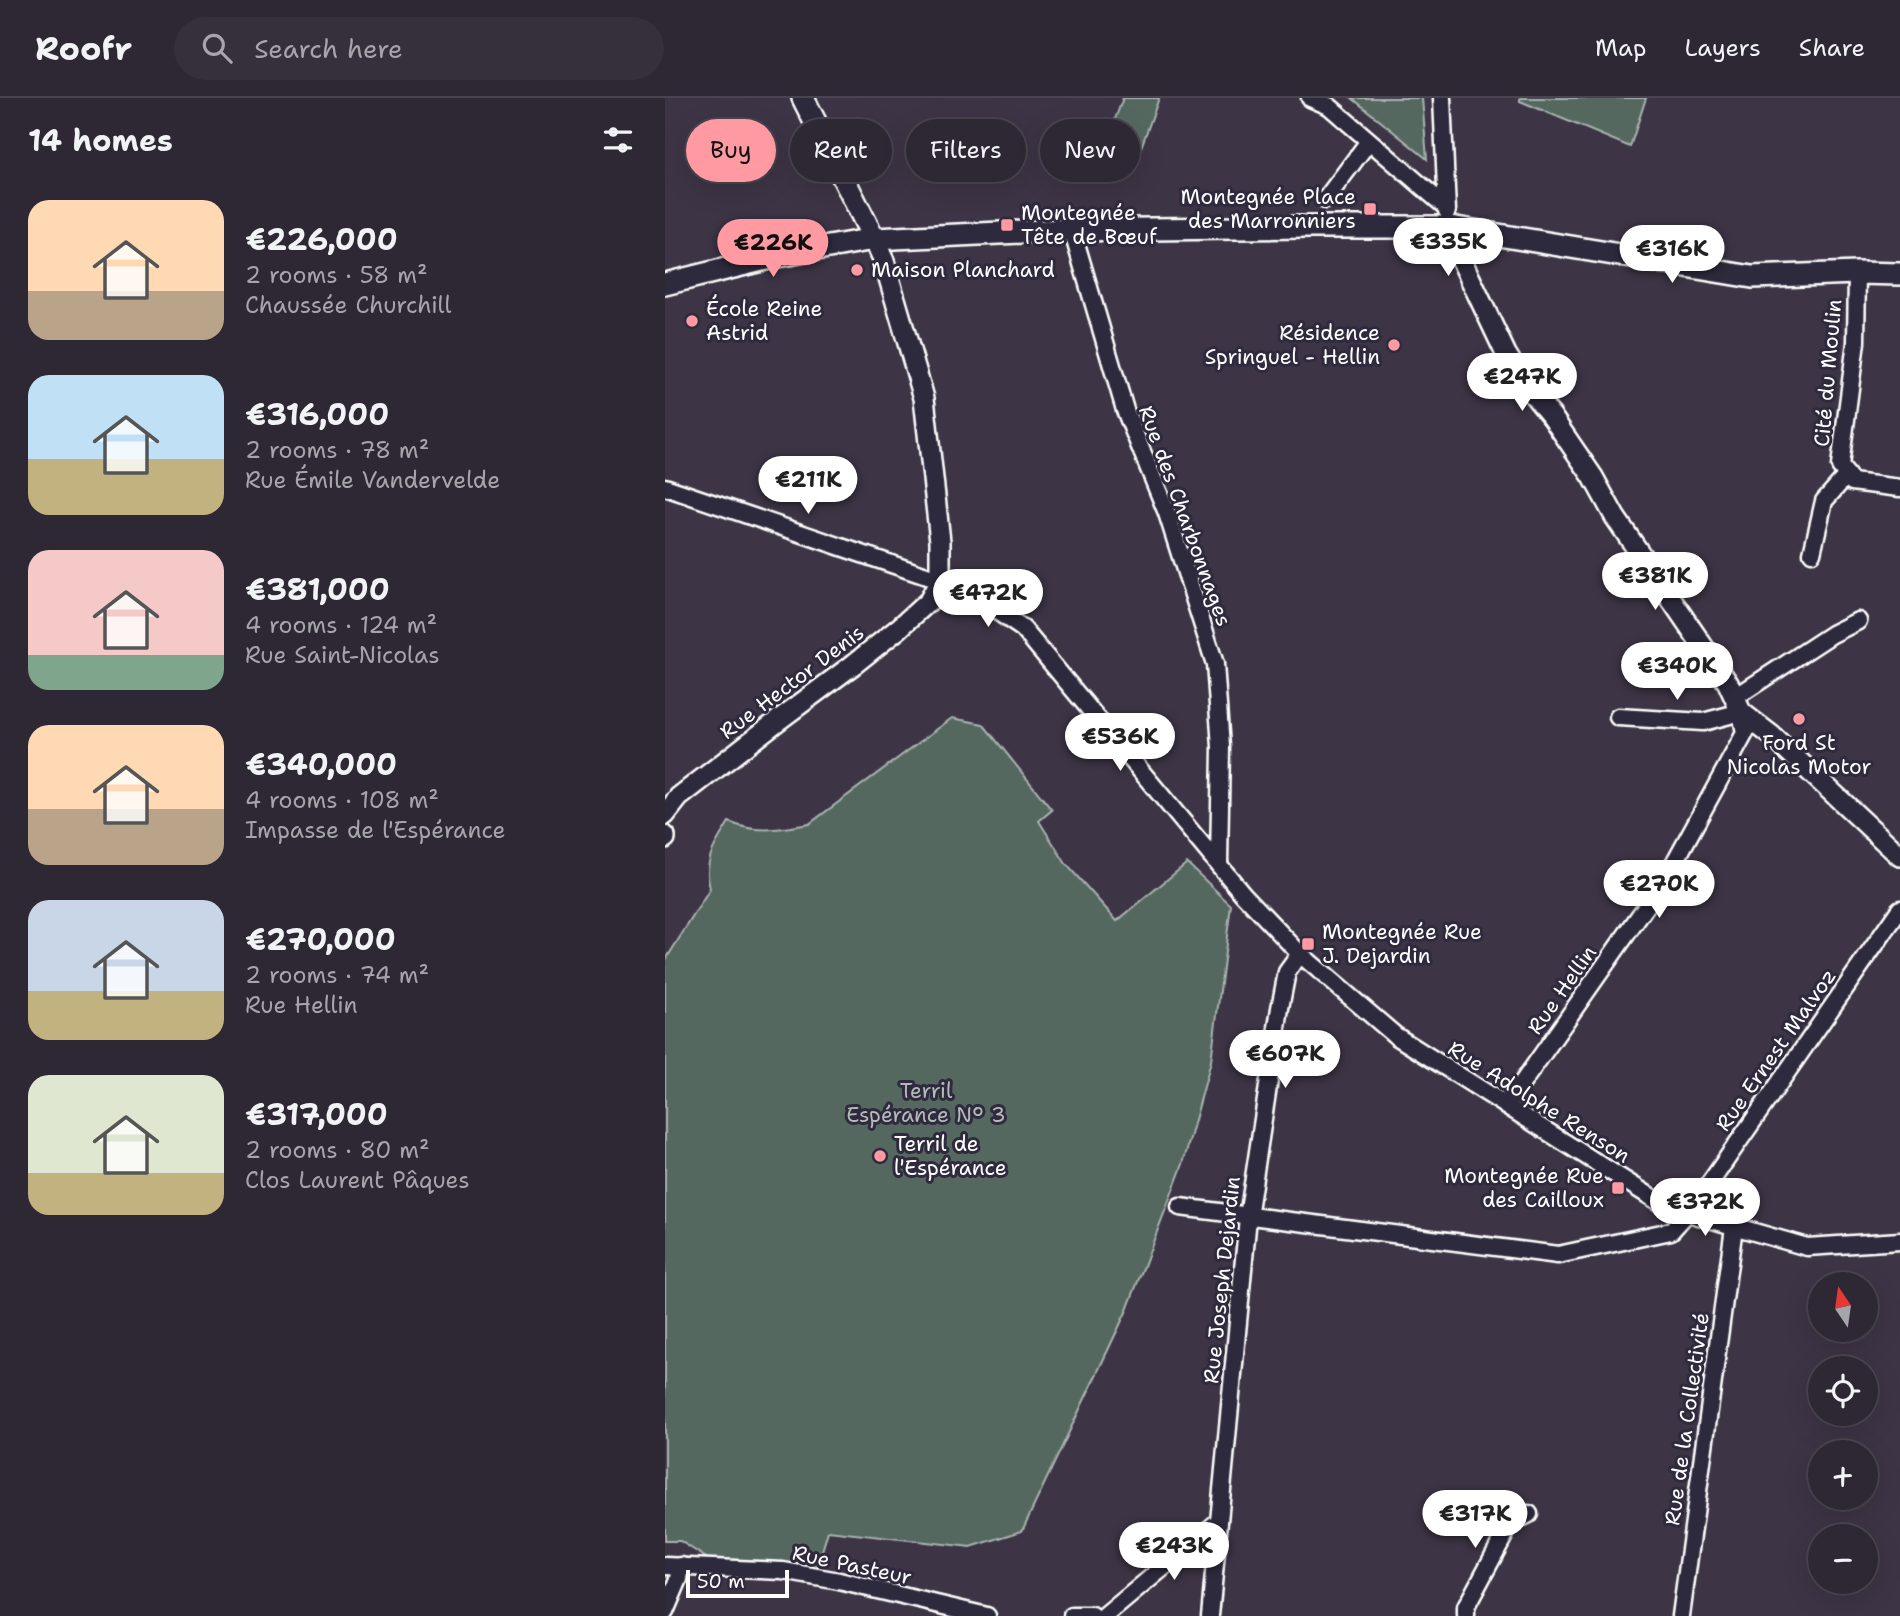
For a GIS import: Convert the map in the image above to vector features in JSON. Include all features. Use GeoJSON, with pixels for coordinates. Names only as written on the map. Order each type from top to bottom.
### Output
{"type":"FeatureCollection","features":[{"type":"Feature","properties":{"kind":"main road"},"geometry":{"type":"LineString","coordinates":[[803,98],[874,239]]}},
{"type":"Feature","properties":{"kind":"main road"},"geometry":{"type":"LineString","coordinates":[[665,284],[778,256],[874,239],[1448,217],[1752,277],[1900,274]]}},
{"type":"Feature","properties":{"kind":"street"},"geometry":{"type":"LineString","coordinates":[[1310,98],[1329,106],[1448,217]]}},
{"type":"Feature","properties":{"kind":"street"},"geometry":{"type":"LineString","coordinates":[[1442,98],[1448,217],[1459,255],[1506,354],[1593,477],[1615,517],[1728,683],[1738,705],[1900,856]]}},
{"type":"Feature","properties":{"kind":"street"},"geometry":{"type":"LineString","coordinates":[[1325,200],[1369,141]]}},
{"type":"Feature","properties":{"kind":"street","name":"Rue des Charbonnages"},"geometry":{"type":"LineString","coordinates":[[1072,230],[1125,410],[1167,513],[1215,664],[1221,747],[1219,864]]}},
{"type":"Feature","properties":{"kind":"street"},"geometry":{"type":"LineString","coordinates":[[874,239],[884,261],[925,398],[940,541],[940,579]]}},
{"type":"Feature","properties":{"kind":"street","name":"Cité du Moulin"},"geometry":{"type":"LineString","coordinates":[[1857,273],[1856,342],[1840,466],[1852,482],[1900,488]]}},
{"type":"Feature","properties":{"kind":"street","name":"Cité du Moulin"},"geometry":{"type":"LineString","coordinates":[[1812,553],[1824,500],[1847,475]]}},
{"type":"Feature","properties":{"kind":"street","name":"Rue Adolphe Renson"},"geometry":{"type":"LineString","coordinates":[[665,486],[940,579],[979,599],[1023,629],[1243,894],[1300,954],[1395,1036],[1667,1207],[1807,1247],[1900,1241]]}},
{"type":"Feature","properties":{"kind":"street","name":"Rue Hector Denis"},"geometry":{"type":"LineString","coordinates":[[665,815],[679,797],[898,629],[929,601],[940,579]]}},
{"type":"Feature","properties":{"kind":"street"},"geometry":{"type":"LineString","coordinates":[[1618,717],[1703,722],[1738,705],[1832,634],[1858,621]]}},
{"type":"Feature","properties":{"kind":"street","name":"Rue Hellin"},"geometry":{"type":"LineString","coordinates":[[1506,1106],[1686,846],[1745,733],[1738,705]]}},
{"type":"Feature","properties":{"kind":"street","name":"Rue Ernest Malvoz"},"geometry":{"type":"LineString","coordinates":[[1180,1207],[1558,1255],[1671,1231],[1696,1203],[1900,909]]}},
{"type":"Feature","properties":{"kind":"street","name":"Rue Joseph Dejardin"},"geometry":{"type":"LineString","coordinates":[[1210,1616],[1248,1217],[1287,972],[1300,954]]}},
{"type":"Feature","properties":{"kind":"street","name":"Rue de la Collectivité"},"geometry":{"type":"LineString","coordinates":[[1681,1616],[1734,1227]]}},
{"type":"Feature","properties":{"kind":"street"},"geometry":{"type":"LineString","coordinates":[[1466,1616],[1466,1608],[1511,1523],[1529,1514]]}},
{"type":"Feature","properties":{"kind":"street"},"geometry":{"type":"LineString","coordinates":[[1105,1616],[1219,1521]]}},
{"type":"Feature","properties":{"kind":"street"},"geometry":{"type":"LineString","coordinates":[[665,1612],[679,1580],[673,1566]]}},
{"type":"Feature","properties":{"kind":"street","name":"Rue Pasteur"},"geometry":{"type":"LineString","coordinates":[[673,1566],[783,1571],[839,1581],[987,1616]]}},
{"type":"Feature","properties":{"kind":"street"},"geometry":{"type":"LineString","coordinates":[[1072,1616],[1092,1616]]}},
{"type":"Feature","properties":{"kind":"green space"},"geometry":{"type":"Polygon","coordinates":[[[1123,98],[1159,98],[1140,150],[1140,119],[1115,119],[1123,98]]]}},
{"type":"Feature","properties":{"kind":"green space"},"geometry":{"type":"Polygon","coordinates":[[[1352,98],[1422,98],[1427,159],[1352,98]]]}},
{"type":"Feature","properties":{"kind":"green space"},"geometry":{"type":"Polygon","coordinates":[[[1520,98],[1646,98],[1630,147],[1520,101],[1520,98]]]}},
{"type":"Feature","properties":{"kind":"green space","name":"Terril Espérance N° 3"},"geometry":{"type":"Polygon","coordinates":[[[952,718],[983,724],[1052,810],[1039,821],[1066,864],[1117,921],[1187,863],[1231,905],[1211,1061],[1183,1164],[1127,1310],[1022,1531],[971,1547],[828,1531],[816,1571],[770,1563],[708,1559],[680,1541],[665,1541],[665,961],[710,889],[709,861],[729,822],[759,829],[809,824],[952,718]]]}},
{"type":"Feature","properties":{"kind":"place","name":"Montegnée Place des Marronniers"},"geometry":{"type":"Point","coordinates":[1370,209]}},
{"type":"Feature","properties":{"kind":"place","name":"Montegnée Tête de Bœuf"},"geometry":{"type":"Point","coordinates":[1007,225]}},
{"type":"Feature","properties":{"kind":"place","name":"Maison Planchard"},"geometry":{"type":"Point","coordinates":[857,270]}},
{"type":"Feature","properties":{"kind":"place","name":"École Reine Astrid"},"geometry":{"type":"Point","coordinates":[692,321]}},
{"type":"Feature","properties":{"kind":"place","name":"Résidence Springuel - Hellin"},"geometry":{"type":"Point","coordinates":[1394,345]}},
{"type":"Feature","properties":{"kind":"place","name":"Ford St Nicolas Motor"},"geometry":{"type":"Point","coordinates":[1799,719]}},
{"type":"Feature","properties":{"kind":"place","name":"Montegnée Rue J. Dejardin"},"geometry":{"type":"Point","coordinates":[1308,944]}},
{"type":"Feature","properties":{"kind":"place","name":"Terril de l'Espérance"},"geometry":{"type":"Point","coordinates":[880,1156]}},
{"type":"Feature","properties":{"kind":"place","name":"Montegnée Rue des Cailloux"},"geometry":{"type":"Point","coordinates":[1618,1188]}}]}
